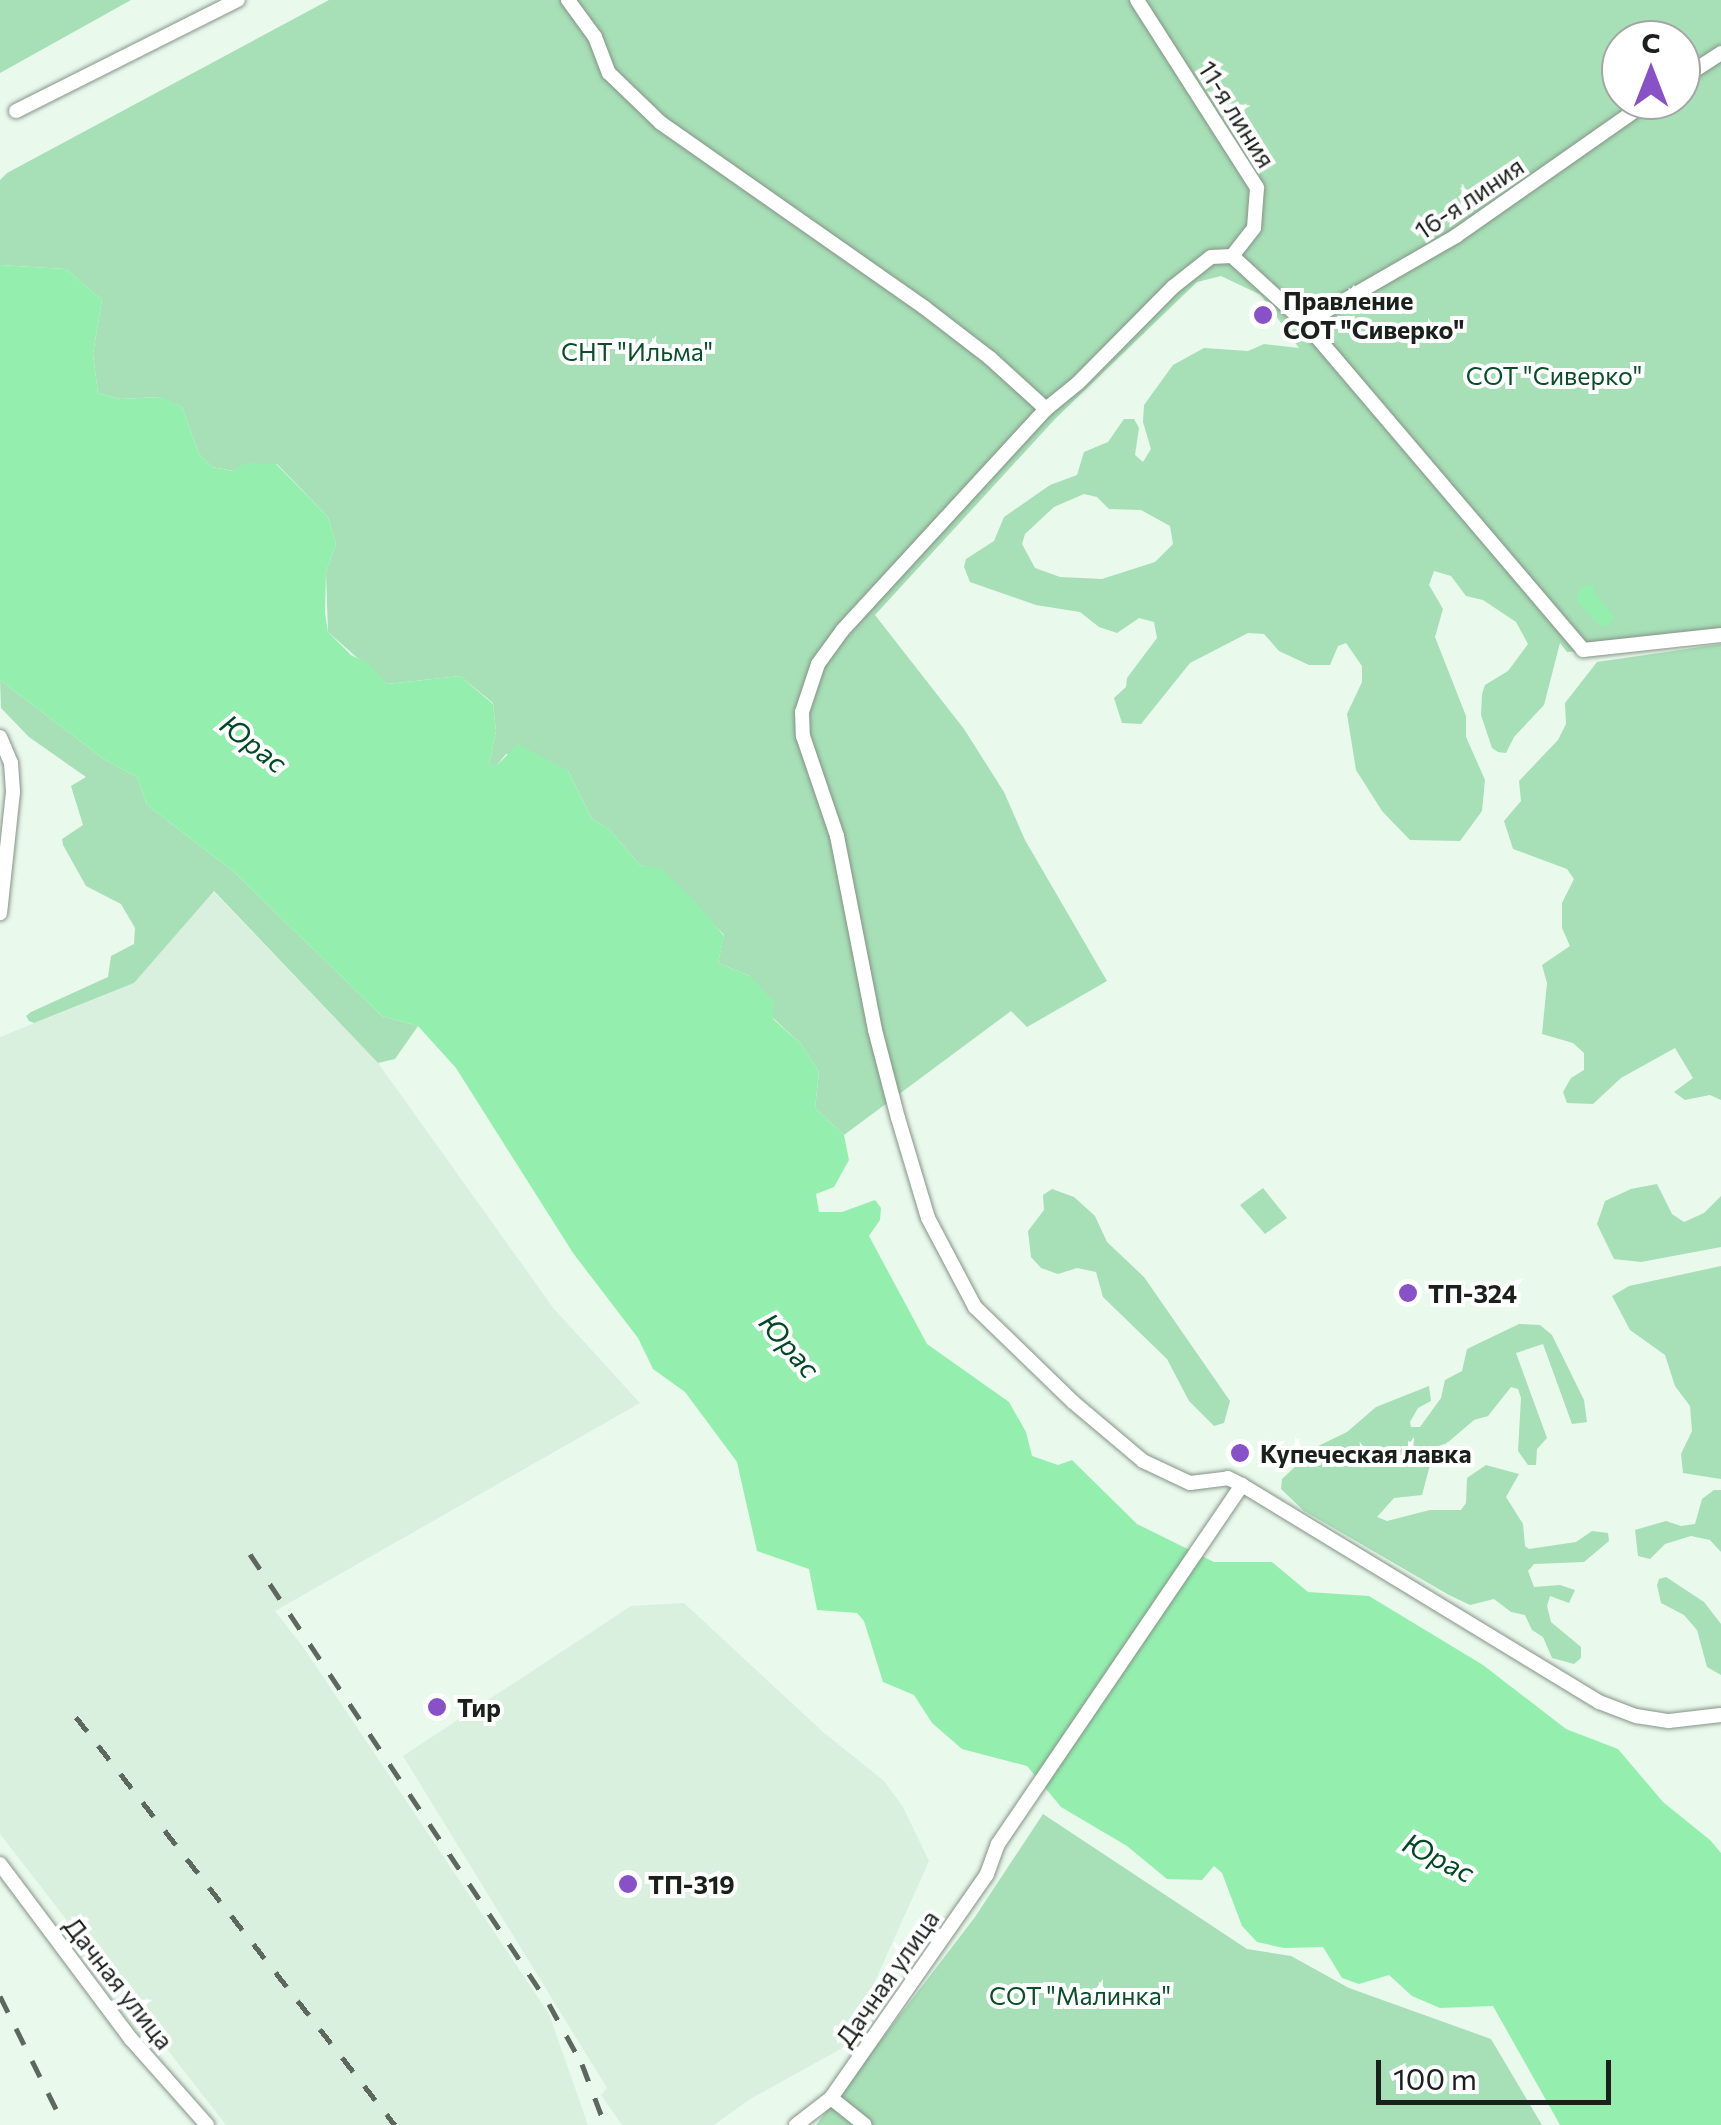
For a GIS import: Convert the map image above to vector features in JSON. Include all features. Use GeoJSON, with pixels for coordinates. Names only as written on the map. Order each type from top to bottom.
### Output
{"type":"FeatureCollection","features":[{"type":"Feature","properties":{"kind":"street"},"geometry":{"type":"LineString","coordinates":[[9,115],[238,0]]}},
{"type":"Feature","properties":{"kind":"street"},"geometry":{"type":"LineString","coordinates":[[568,0],[595,37],[609,73],[661,124],[924,308],[990,358],[1046,409]]}},
{"type":"Feature","properties":{"kind":"street","name":"11-я линия"},"geometry":{"type":"LineString","coordinates":[[1137,0],[1257,188],[1254,228],[1232,256]]}},
{"type":"Feature","properties":{"kind":"street","name":"16-я линия"},"geometry":{"type":"LineString","coordinates":[[1305,324],[1456,236],[1621,120]]}},
{"type":"Feature","properties":{"kind":"street"},"geometry":{"type":"LineString","coordinates":[[1721,635],[1583,650],[1305,324],[1232,256],[1210,256],[1173,286],[1078,383],[1046,409],[818,664],[802,712],[803,736],[837,836],[875,1030],[898,1118],[946,1258],[975,1308],[1143,1461],[1190,1483],[1228,1478],[1242,1484],[1599,1702],[1636,1716],[1669,1721],[1721,1715]]}},
{"type":"Feature","properties":{"kind":"street"},"geometry":{"type":"LineString","coordinates":[[0,736],[10,764],[13,792],[0,913]]}},
{"type":"Feature","properties":{"kind":"street","name":"Дачная улица"},"geometry":{"type":"LineString","coordinates":[[796,2125],[831,2098],[987,1874],[998,1844],[1242,1484]]}},
{"type":"Feature","properties":{"kind":"street","name":"Дачная улица"},"geometry":{"type":"LineString","coordinates":[[0,1864],[132,2039],[207,2125]]}},
{"type":"Feature","properties":{"kind":"street"},"geometry":{"type":"LineString","coordinates":[[831,2098],[864,2125]]}},
{"type":"Feature","properties":{"kind":"shaded area"},"geometry":{"type":"Polygon","coordinates":[[[213,891],[378,1063],[554,1309],[640,1403],[275,1611],[549,2014],[588,2125],[226,2125],[0,1834],[0,1037],[134,983],[213,891]]]}},
{"type":"Feature","properties":{"kind":"shaded area"},"geometry":{"type":"Polygon","coordinates":[[[684,1603],[823,1732],[884,1781],[903,1807],[929,1861],[846,2046],[750,2099],[714,2125],[622,2125],[601,2095],[607,2088],[403,1756],[631,1606],[684,1603]]]}},
{"type":"Feature","properties":{"kind":"green space"},"geometry":{"type":"Polygon","coordinates":[[[0,0],[131,0],[0,73],[0,0]]]}},
{"type":"Feature","properties":{"kind":"green space","name":"СНТ \"Ильма\""},"geometry":{"type":"Polygon","coordinates":[[[329,0],[1721,0],[1721,642],[1567,652],[1560,643],[1544,705],[1514,737],[1506,753],[1498,752],[1492,748],[1481,715],[1482,694],[1485,685],[1508,671],[1528,644],[1516,622],[1483,600],[1466,596],[1451,576],[1434,571],[1429,585],[1443,609],[1435,637],[1466,716],[1466,737],[1485,780],[1482,811],[1460,841],[1410,840],[1382,811],[1356,770],[1347,714],[1362,682],[1362,666],[1346,643],[1338,646],[1330,665],[1309,665],[1279,651],[1264,634],[1248,633],[1190,663],[1141,724],[1122,723],[1114,698],[1126,687],[1127,678],[1157,638],[1154,622],[1139,618],[1117,633],[1099,627],[1080,612],[1036,605],[970,582],[964,567],[966,559],[994,541],[1004,517],[1050,485],[1077,475],[1084,452],[1108,442],[1124,419],[1134,419],[1139,428],[1135,455],[1143,462],[1151,449],[1143,422],[1144,405],[1173,365],[1204,348],[1248,351],[1264,344],[1299,348],[1261,295],[1221,276],[1197,282],[1056,418],[875,615],[964,729],[1004,792],[1025,840],[1107,981],[1027,1027],[1011,1011],[844,1135],[815,1108],[819,1072],[801,1044],[773,1018],[750,976],[718,963],[724,935],[661,870],[640,865],[609,829],[592,819],[568,771],[506,754],[497,765],[489,765],[496,731],[493,703],[460,676],[387,684],[328,632],[326,572],[336,544],[328,517],[277,464],[234,471],[212,467],[199,454],[182,407],[160,397],[120,399],[98,393],[93,354],[102,300],[66,269],[0,265],[0,180],[329,0]],[[1084,494],[1054,507],[1025,534],[1022,544],[1035,568],[1060,577],[1102,579],[1155,562],[1173,544],[1170,526],[1141,510],[1109,509],[1097,497],[1084,494]]]}},
{"type":"Feature","properties":{"kind":"green space"},"geometry":{"type":"Polygon","coordinates":[[[1721,644],[1721,1100],[1710,1095],[1685,1100],[1674,1092],[1693,1078],[1675,1048],[1621,1078],[1593,1104],[1567,1103],[1563,1092],[1571,1078],[1584,1070],[1584,1053],[1573,1043],[1542,1034],[1547,983],[1542,965],[1570,946],[1562,928],[1562,903],[1574,879],[1567,869],[1513,849],[1504,821],[1521,801],[1519,781],[1558,740],[1566,724],[1565,703],[1597,662],[1721,644]]]}},
{"type":"Feature","properties":{"kind":"green space"},"geometry":{"type":"Polygon","coordinates":[[[0,680],[105,760],[137,777],[147,805],[233,871],[382,1016],[418,1026],[395,1059],[378,1063],[214,891],[134,983],[34,1023],[29,1021],[26,1016],[31,1012],[108,977],[111,956],[134,944],[135,928],[121,904],[86,886],[63,845],[62,839],[83,825],[71,786],[86,777],[29,737],[1,708],[0,680]]]}},
{"type":"Feature","properties":{"kind":"green space"},"geometry":{"type":"Polygon","coordinates":[[[1657,1184],[1672,1214],[1684,1222],[1704,1213],[1721,1196],[1721,1247],[1641,1262],[1614,1259],[1597,1224],[1605,1201],[1631,1189],[1657,1184]]]}},
{"type":"Feature","properties":{"kind":"green space"},"geometry":{"type":"Polygon","coordinates":[[[1263,1188],[1287,1218],[1265,1234],[1240,1205],[1263,1188]]]}},
{"type":"Feature","properties":{"kind":"green space"},"geometry":{"type":"Polygon","coordinates":[[[1052,1189],[1074,1197],[1095,1216],[1107,1242],[1144,1277],[1230,1401],[1224,1423],[1214,1426],[1189,1401],[1167,1359],[1103,1297],[1096,1272],[1077,1268],[1058,1274],[1041,1268],[1031,1257],[1028,1231],[1044,1210],[1043,1195],[1052,1189]]]}},
{"type":"Feature","properties":{"kind":"green space"},"geometry":{"type":"Polygon","coordinates":[[[1721,1266],[1721,1479],[1683,1473],[1681,1454],[1692,1431],[1690,1406],[1675,1386],[1665,1355],[1630,1330],[1612,1296],[1629,1286],[1721,1266]]]}},
{"type":"Feature","properties":{"kind":"green space"},"geometry":{"type":"Polygon","coordinates":[[[1519,1324],[1540,1325],[1552,1335],[1584,1400],[1587,1422],[1572,1424],[1543,1344],[1516,1353],[1547,1438],[1537,1449],[1536,1465],[1528,1465],[1518,1451],[1521,1398],[1518,1389],[1511,1387],[1488,1416],[1474,1420],[1447,1443],[1427,1450],[1430,1465],[1422,1495],[1394,1498],[1377,1517],[1387,1521],[1430,1510],[1461,1510],[1466,1503],[1467,1478],[1486,1465],[1519,1474],[1506,1497],[1523,1524],[1525,1546],[1529,1549],[1576,1542],[1592,1531],[1608,1533],[1609,1541],[1584,1562],[1534,1564],[1528,1571],[1534,1587],[1560,1585],[1575,1590],[1569,1603],[1550,1596],[1547,1606],[1551,1622],[1581,1647],[1581,1658],[1574,1664],[1552,1658],[1543,1637],[1532,1630],[1525,1615],[1511,1612],[1494,1599],[1470,1605],[1449,1595],[1304,1511],[1281,1489],[1282,1479],[1316,1447],[1347,1432],[1376,1407],[1429,1386],[1431,1401],[1418,1408],[1410,1422],[1411,1427],[1420,1427],[1441,1398],[1445,1380],[1462,1371],[1467,1349],[1519,1324]]]}},
{"type":"Feature","properties":{"kind":"green space"},"geometry":{"type":"Polygon","coordinates":[[[1721,1490],[1721,1552],[1710,1540],[1691,1536],[1665,1544],[1650,1559],[1638,1556],[1635,1530],[1666,1521],[1681,1526],[1695,1524],[1702,1499],[1721,1490]]]}},
{"type":"Feature","properties":{"kind":"green space"},"geometry":{"type":"Polygon","coordinates":[[[1666,1577],[1704,1602],[1721,1624],[1721,1675],[1707,1667],[1697,1630],[1684,1615],[1661,1603],[1657,1585],[1659,1579],[1666,1577]]]}},
{"type":"Feature","properties":{"kind":"green space","name":"СОТ \"Малинка\""},"geometry":{"type":"Polygon","coordinates":[[[1043,1814],[1247,1949],[1291,1956],[1349,1988],[1491,2039],[1542,2125],[816,2125],[975,1917],[1043,1814]]]}},
{"type":"Feature","properties":{"kind":"water","name":"Юрас"},"geometry":{"type":"Polygon","coordinates":[[[0,265],[66,269],[102,300],[93,354],[98,393],[120,399],[161,397],[182,407],[199,454],[212,467],[233,471],[245,463],[276,464],[328,517],[336,544],[326,572],[328,632],[351,655],[369,664],[387,684],[460,676],[493,704],[496,731],[489,765],[497,765],[518,744],[568,771],[592,819],[609,829],[640,865],[661,869],[692,898],[724,936],[718,963],[750,976],[774,1002],[773,1019],[801,1044],[819,1072],[815,1108],[844,1135],[849,1160],[834,1187],[816,1194],[819,1212],[842,1212],[875,1200],[881,1208],[880,1220],[869,1236],[927,1344],[1009,1402],[1026,1432],[1032,1456],[1058,1465],[1072,1460],[1137,1524],[1214,1562],[1272,1562],[1308,1592],[1369,1596],[1483,1665],[1566,1729],[1618,1749],[1663,1802],[1710,1840],[1721,1853],[1721,2125],[1560,2125],[1493,2006],[1440,2008],[1412,1996],[1389,1975],[1359,1984],[1342,1978],[1323,1947],[1284,1948],[1257,1942],[1242,1926],[1222,1873],[1214,1866],[1202,1880],[1167,1879],[1127,1846],[1061,1807],[1027,1766],[962,1749],[932,1723],[914,1695],[883,1682],[864,1621],[857,1613],[817,1610],[809,1569],[757,1551],[737,1462],[685,1392],[653,1369],[638,1338],[573,1253],[456,1068],[418,1026],[382,1016],[233,871],[147,805],[137,777],[105,760],[0,680],[0,265]]]}},
{"type":"Feature","properties":{"kind":"water"},"geometry":{"type":"Polygon","coordinates":[[[1593,584],[1596,595],[1615,618],[1608,626],[1599,625],[1577,601],[1580,588],[1593,584]]]}},
{"type":"Feature","properties":{"kind":"railway"},"geometry":{"type":"LineString","coordinates":[[250,1554],[549,2004],[582,2064],[605,2125]]}},
{"type":"Feature","properties":{"kind":"railway"},"geometry":{"type":"LineString","coordinates":[[76,1717],[395,2125]]}},
{"type":"Feature","properties":{"kind":"railway"},"geometry":{"type":"LineString","coordinates":[[0,1996],[64,2125]]}},
{"type":"Feature","properties":{"kind":"place","name":"Правление СОТ \"Сиверко\""},"geometry":{"type":"Point","coordinates":[1263,315]}},
{"type":"Feature","properties":{"kind":"place","name":"ТП-324"},"geometry":{"type":"Point","coordinates":[1408,1293]}},
{"type":"Feature","properties":{"kind":"place","name":"Купеческая лавка"},"geometry":{"type":"Point","coordinates":[1240,1453]}},
{"type":"Feature","properties":{"kind":"place","name":"Тир"},"geometry":{"type":"Point","coordinates":[437,1707]}},
{"type":"Feature","properties":{"kind":"place","name":"ТП-319"},"geometry":{"type":"Point","coordinates":[628,1884]}},
{"type":"Feature","properties":{"kind":"park label","name":"СОТ \"Сиверко\""},"geometry":{"type":"Point","coordinates":[1554,375]}}]}
